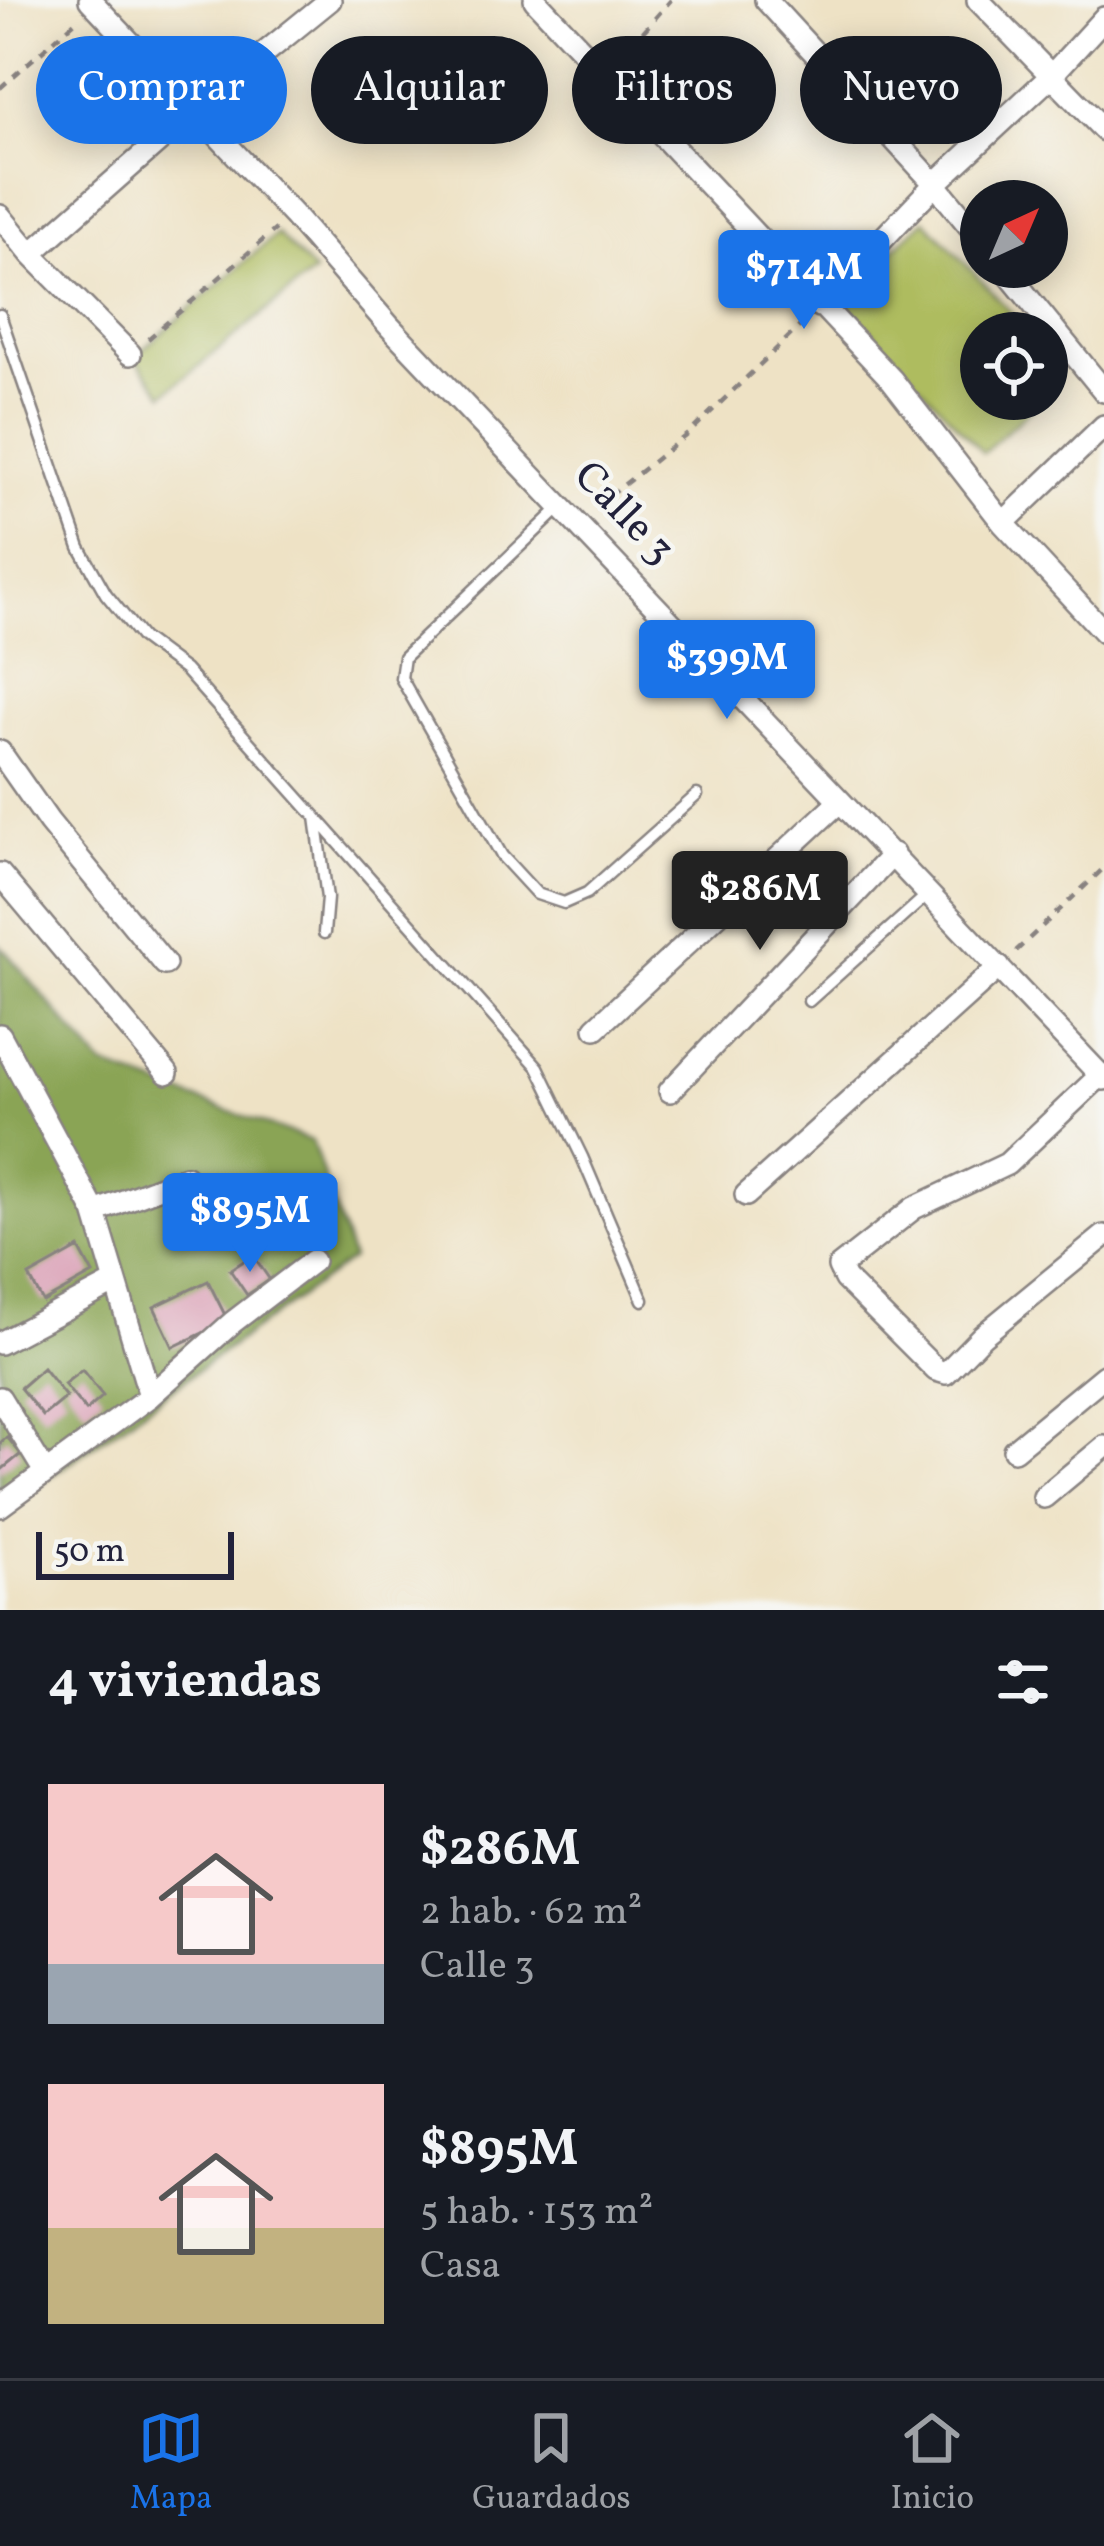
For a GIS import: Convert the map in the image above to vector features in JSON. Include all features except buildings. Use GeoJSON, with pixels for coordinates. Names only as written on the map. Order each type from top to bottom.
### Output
{"type":"FeatureCollection","features":[{"type":"Feature","properties":{"kind":"street"},"geometry":{"type":"LineString","coordinates":[[286,36],[330,0]]}},
{"type":"Feature","properties":{"kind":"street"},"geometry":{"type":"LineString","coordinates":[[536,0],[572,38]]}},
{"type":"Feature","properties":{"kind":"street"},"geometry":{"type":"LineString","coordinates":[[766,0],[960,214]]}},
{"type":"Feature","properties":{"kind":"street"},"geometry":{"type":"LineString","coordinates":[[978,0],[1104,130]]}},
{"type":"Feature","properties":{"kind":"street","name":"Calle 3"},"geometry":{"type":"LineString","coordinates":[[92,2],[123,36]]}},
{"type":"Feature","properties":{"kind":"street"},"geometry":{"type":"LineString","coordinates":[[819,307],[935,184],[1050,77],[1104,18]]}},
{"type":"Feature","properties":{"kind":"street"},"geometry":{"type":"LineString","coordinates":[[31,254],[156,144]]}},
{"type":"Feature","properties":{"kind":"street","name":"Calle 3"},"geometry":{"type":"LineString","coordinates":[[223,144],[1102,1077]]}},
{"type":"Feature","properties":{"kind":"street"},"geometry":{"type":"LineString","coordinates":[[671,144],[892,380],[1003,523],[1104,632]]}},
{"type":"Feature","properties":{"kind":"street"},"geometry":{"type":"LineString","coordinates":[[0,216],[130,354]]}},
{"type":"Feature","properties":{"kind":"street"},"geometry":{"type":"LineString","coordinates":[[1020,288],[1104,391]]}},
{"type":"Feature","properties":{"kind":"street"},"geometry":{"type":"LineString","coordinates":[[1003,523],[1104,426]]}},
{"type":"Feature","properties":{"kind":"street"},"geometry":{"type":"LineString","coordinates":[[0,752],[165,964]]}},
{"type":"Feature","properties":{"kind":"street"},"geometry":{"type":"LineString","coordinates":[[596,1028],[840,801]]}},
{"type":"Feature","properties":{"kind":"street"},"geometry":{"type":"LineString","coordinates":[[670,1091],[892,854]]}},
{"type":"Feature","properties":{"kind":"street"},"geometry":{"type":"LineString","coordinates":[[0,874],[167,1073]]}},
{"type":"Feature","properties":{"kind":"street"},"geometry":{"type":"LineString","coordinates":[[746,1195],[999,967]]}},
{"type":"Feature","properties":{"kind":"street"},"geometry":{"type":"LineString","coordinates":[[0,1035],[94,1212],[151,1396]]}},
{"type":"Feature","properties":{"kind":"street"},"geometry":{"type":"LineString","coordinates":[[1102,1077],[1007,1164],[914,1208],[839,1268],[921,1355],[946,1373],[982,1336],[1104,1236]]}},
{"type":"Feature","properties":{"kind":"street"},"geometry":{"type":"LineString","coordinates":[[94,1212],[186,1177]]}},
{"type":"Feature","properties":{"kind":"street"},"geometry":{"type":"LineString","coordinates":[[0,1506],[151,1396],[233,1322],[314,1261]]}},
{"type":"Feature","properties":{"kind":"street"},"geometry":{"type":"LineString","coordinates":[[0,1343],[114,1283]]}},
{"type":"Feature","properties":{"kind":"street"},"geometry":{"type":"LineString","coordinates":[[1014,1450],[1104,1376]]}},
{"type":"Feature","properties":{"kind":"street"},"geometry":{"type":"LineString","coordinates":[[0,1399],[45,1472]]}},
{"type":"Feature","properties":{"kind":"street"},"geometry":{"type":"LineString","coordinates":[[1044,1497],[1104,1448]]}},
{"type":"Feature","properties":{"kind":"lane"},"geometry":{"type":"LineString","coordinates":[[0,315],[80,548],[106,594],[142,638],[185,670],[538,1067],[643,1300]]}},
{"type":"Feature","properties":{"kind":"lane"},"geometry":{"type":"LineString","coordinates":[[562,506],[404,657],[401,678],[502,856],[537,894],[565,903],[587,893],[698,794]]}},
{"type":"Feature","properties":{"kind":"lane"},"geometry":{"type":"LineString","coordinates":[[315,814],[327,898],[324,933]]}},
{"type":"Feature","properties":{"kind":"lane"},"geometry":{"type":"LineString","coordinates":[[809,1001],[930,893]]}},
{"type":"Feature","properties":{"kind":"path"},"geometry":{"type":"LineString","coordinates":[[639,36],[671,0]]}},
{"type":"Feature","properties":{"kind":"path"},"geometry":{"type":"LineString","coordinates":[[0,88],[92,2]]}},
{"type":"Feature","properties":{"kind":"path"},"geometry":{"type":"LineString","coordinates":[[130,354],[293,215]]}},
{"type":"Feature","properties":{"kind":"path"},"geometry":{"type":"LineString","coordinates":[[578,523],[689,433],[819,307]]}},
{"type":"Feature","properties":{"kind":"path"},"geometry":{"type":"LineString","coordinates":[[999,967],[1104,868]]}},
{"type":"Feature","properties":{"kind":"green space"},"geometry":{"type":"Polygon","coordinates":[[[925,220],[960,258],[960,288],[988,288],[1010,312],[960,312],[960,420],[1018,420],[983,453],[841,299],[925,220]]]}},
{"type":"Feature","properties":{"kind":"green space"},"geometry":{"type":"Polygon","coordinates":[[[277,234],[314,272],[164,394],[134,357],[277,234]]]}},
{"type":"Feature","properties":{"kind":"green space"},"geometry":{"type":"Polygon","coordinates":[[[0,945],[103,1066],[312,1141],[352,1259],[0,1513],[0,945]]]}}]}
